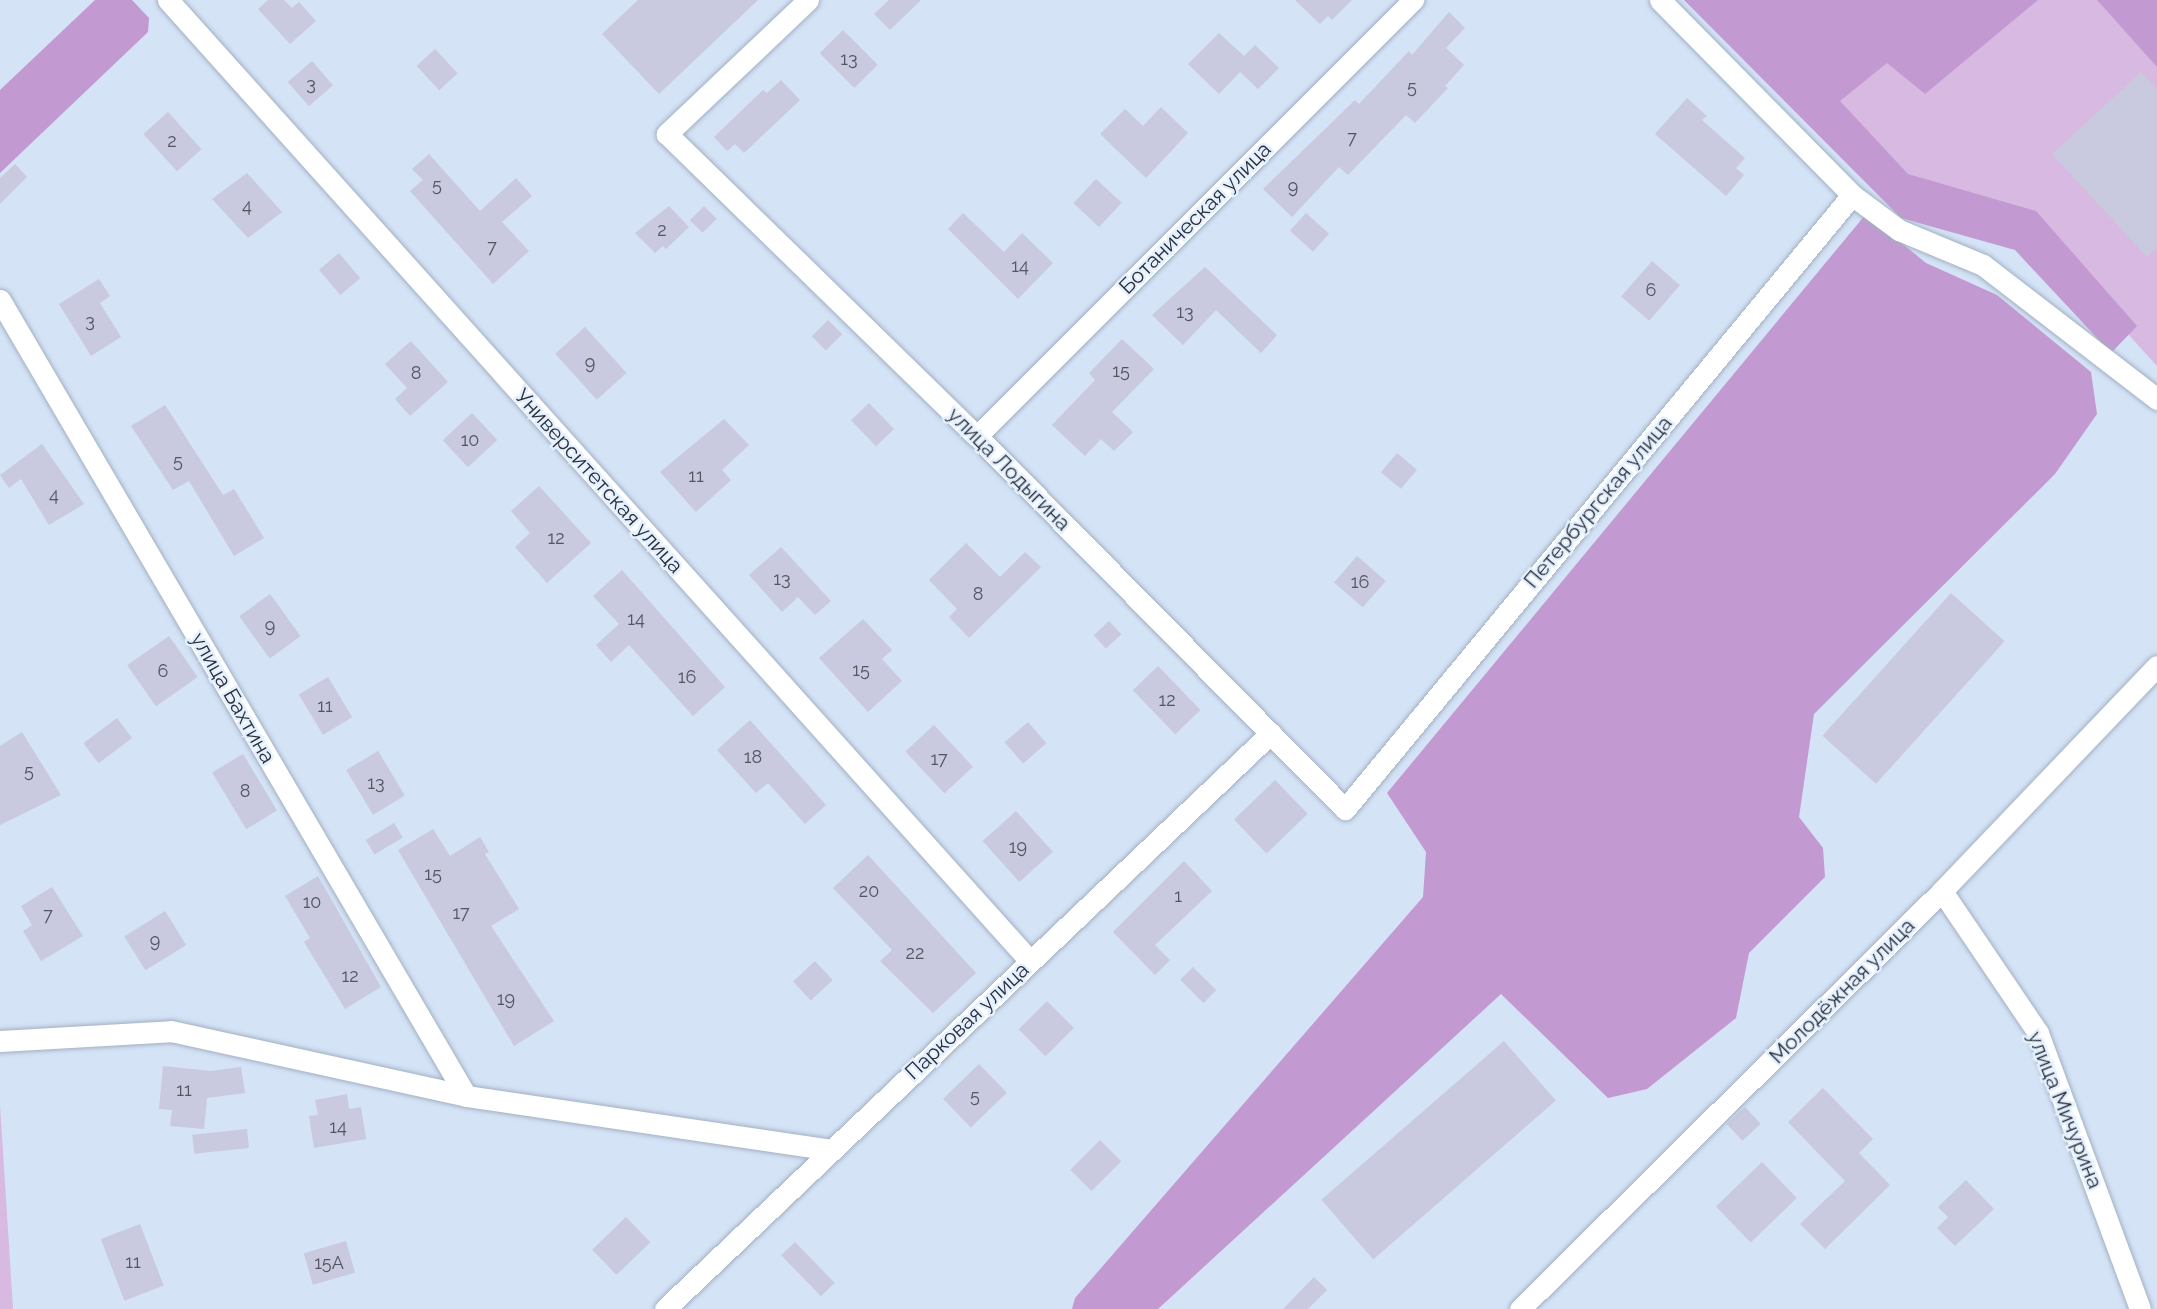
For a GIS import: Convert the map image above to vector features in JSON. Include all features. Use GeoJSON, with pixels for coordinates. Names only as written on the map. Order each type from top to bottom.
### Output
{"type":"FeatureCollection","features":[{"type":"Feature","properties":{"kind":"street","name":"Университетская улица"},"geometry":{"type":"LineString","coordinates":[[168,0],[1030,961]]}},
{"type":"Feature","properties":{"kind":"street","name":"улица Лодыгина"},"geometry":{"type":"LineString","coordinates":[[808,0],[667,134],[977,436],[1345,809]]}},
{"type":"Feature","properties":{"kind":"street","name":"Ботаническая улица"},"geometry":{"type":"LineString","coordinates":[[977,436],[1413,0]]}},
{"type":"Feature","properties":{"kind":"street"},"geometry":{"type":"LineString","coordinates":[[1660,0],[1852,195],[1899,230],[1983,265],[2157,399]]}},
{"type":"Feature","properties":{"kind":"street","name":"Петербургская улица"},"geometry":{"type":"LineString","coordinates":[[1345,809],[1852,195]]}},
{"type":"Feature","properties":{"kind":"street","name":"улица Бахтина"},"geometry":{"type":"LineString","coordinates":[[0,300],[466,1096]]}},
{"type":"Feature","properties":{"kind":"street","name":"Молодёжная улица"},"geometry":{"type":"LineString","coordinates":[[1520,1309],[1942,891],[2157,666]]}},
{"type":"Feature","properties":{"kind":"street","name":"Парковая улица"},"geometry":{"type":"LineString","coordinates":[[665,1309],[1270,733]]}},
{"type":"Feature","properties":{"kind":"street","name":"улица Мичурина"},"geometry":{"type":"LineString","coordinates":[[1942,891],[2038,1033],[2141,1308]]}},
{"type":"Feature","properties":{"kind":"street"},"geometry":{"type":"LineString","coordinates":[[0,1041],[172,1031],[466,1096],[831,1150]]}},
{"type":"Feature","properties":{"kind":"shaded area"},"geometry":{"type":"Polygon","coordinates":[[[95,0],[132,0],[149,18],[148,32],[0,173],[0,90],[95,0]]]}},
{"type":"Feature","properties":{"kind":"shaded area"},"geometry":{"type":"Polygon","coordinates":[[[1684,0],[2038,0],[1925,94],[1887,63],[1840,101],[1908,174],[2036,211],[2137,326],[2111,353],[2015,250],[1901,218],[1684,0]]]}},
{"type":"Feature","properties":{"kind":"shaded area"},"geometry":{"type":"Polygon","coordinates":[[[1708,0],[2157,0],[2157,366],[2055,254],[1868,159],[1708,0]]]}},
{"type":"Feature","properties":{"kind":"shaded area"},"geometry":{"type":"Polygon","coordinates":[[[2097,0],[2157,0],[2157,67],[2097,0]]]}},
{"type":"Feature","properties":{"kind":"shaded area"},"geometry":{"type":"Polygon","coordinates":[[[1866,214],[1926,263],[1997,295],[2091,372],[2097,414],[2055,474],[1814,714],[1799,817],[1823,848],[1825,877],[1749,953],[1736,1018],[1647,1089],[1608,1098],[1501,994],[1158,1309],[1072,1309],[1075,1298],[1423,897],[1426,852],[1387,793],[1866,214]]]}},
{"type":"Feature","properties":{"kind":"shaded area"},"geometry":{"type":"Polygon","coordinates":[[[0,1105],[13,1309],[0,1309],[0,1105]]]}},
{"type":"Feature","properties":{"kind":"building"},"geometry":{"type":"Polygon","coordinates":[[[268,0],[284,0],[292,8],[299,2],[316,21],[290,44],[258,9],[268,0]]]}},
{"type":"Feature","properties":{"kind":"building"},"geometry":{"type":"Polygon","coordinates":[[[638,0],[758,0],[659,94],[602,34],[638,0]]]}},
{"type":"Feature","properties":{"kind":"building"},"geometry":{"type":"Polygon","coordinates":[[[889,0],[921,0],[890,30],[874,14],[889,0]]]}},
{"type":"Feature","properties":{"kind":"building"},"geometry":{"type":"Polygon","coordinates":[[[1295,0],[1352,0],[1332,20],[1328,16],[1320,24],[1295,0]]]}},
{"type":"Feature","properties":{"kind":"building"},"geometry":{"type":"Polygon","coordinates":[[[1449,12],[1465,28],[1446,48],[1464,65],[1445,86],[1448,88],[1415,123],[1406,115],[1348,175],[1339,167],[1292,217],[1263,189],[1355,100],[1359,104],[1409,51],[1412,55],[1449,12]]]}},
{"type":"Feature","properties":{"kind":"building"},"geometry":{"type":"Polygon","coordinates":[[[843,30],[878,65],[854,88],[820,53],[843,30]]]}},
{"type":"Feature","properties":{"kind":"building"},"geometry":{"type":"Polygon","coordinates":[[[1219,33],[1244,56],[1255,45],[1279,68],[1258,89],[1240,72],[1219,94],[1188,64],[1219,33]]]}},
{"type":"Feature","properties":{"kind":"building"},"geometry":{"type":"Polygon","coordinates":[[[435,49],[458,73],[439,90],[417,66],[435,49]]]}},
{"type":"Feature","properties":{"kind":"building"},"geometry":{"type":"Polygon","coordinates":[[[312,61],[333,85],[309,106],[288,82],[312,61]]]}},
{"type":"Feature","properties":{"kind":"building"},"geometry":{"type":"Polygon","coordinates":[[[2141,72],[2157,89],[2157,248],[2147,257],[2052,154],[2141,72]]]}},
{"type":"Feature","properties":{"kind":"building"},"geometry":{"type":"Polygon","coordinates":[[[781,80],[800,100],[744,153],[735,144],[727,151],[714,137],[763,90],[767,93],[781,80]]]}},
{"type":"Feature","properties":{"kind":"building"},"geometry":{"type":"Polygon","coordinates":[[[1687,98],[1707,116],[1702,120],[1745,158],[1736,168],[1744,175],[1726,196],[1655,134],[1687,98]]]}},
{"type":"Feature","properties":{"kind":"building"},"geometry":{"type":"Polygon","coordinates":[[[1161,107],[1188,133],[1146,178],[1100,134],[1125,109],[1143,126],[1161,107]]]}},
{"type":"Feature","properties":{"kind":"building"},"geometry":{"type":"Polygon","coordinates":[[[168,112],[201,149],[177,171],[143,134],[168,112]]]}},
{"type":"Feature","properties":{"kind":"building"},"geometry":{"type":"Polygon","coordinates":[[[429,154],[480,211],[516,178],[532,196],[502,222],[529,251],[493,284],[410,191],[423,180],[412,169],[429,154]]]}},
{"type":"Feature","properties":{"kind":"building"},"geometry":{"type":"Polygon","coordinates":[[[15,164],[27,177],[0,204],[0,178],[15,164]]]}},
{"type":"Feature","properties":{"kind":"building"},"geometry":{"type":"Polygon","coordinates":[[[247,173],[282,212],[248,238],[212,199],[247,173]]]}},
{"type":"Feature","properties":{"kind":"building"},"geometry":{"type":"Polygon","coordinates":[[[1096,179],[1122,203],[1099,227],[1073,203],[1096,179]]]}},
{"type":"Feature","properties":{"kind":"building"},"geometry":{"type":"Polygon","coordinates":[[[669,206],[689,227],[666,249],[663,246],[655,253],[635,233],[669,206]]]}},
{"type":"Feature","properties":{"kind":"building"},"geometry":{"type":"Polygon","coordinates":[[[704,206],[717,219],[703,233],[690,220],[704,206]]]}},
{"type":"Feature","properties":{"kind":"building"},"geometry":{"type":"Polygon","coordinates":[[[963,213],[1004,252],[1022,233],[1053,263],[1018,299],[948,229],[963,213]]]}},
{"type":"Feature","properties":{"kind":"building"},"geometry":{"type":"Polygon","coordinates":[[[1306,213],[1329,234],[1313,252],[1290,231],[1306,213]]]}},
{"type":"Feature","properties":{"kind":"building"},"geometry":{"type":"Polygon","coordinates":[[[339,253],[360,278],[340,295],[319,270],[339,253]]]}},
{"type":"Feature","properties":{"kind":"building"},"geometry":{"type":"Polygon","coordinates":[[[1652,261],[1680,285],[1649,321],[1621,296],[1652,261]]]}},
{"type":"Feature","properties":{"kind":"building"},"geometry":{"type":"Polygon","coordinates":[[[1205,267],[1277,335],[1261,353],[1216,310],[1183,345],[1152,315],[1205,267]]]}},
{"type":"Feature","properties":{"kind":"building"},"geometry":{"type":"Polygon","coordinates":[[[99,279],[110,296],[100,303],[121,337],[91,356],[59,304],[99,279]]]}},
{"type":"Feature","properties":{"kind":"building"},"geometry":{"type":"Polygon","coordinates":[[[828,320],[842,334],[826,350],[812,336],[828,320]]]}},
{"type":"Feature","properties":{"kind":"building"},"geometry":{"type":"Polygon","coordinates":[[[585,327],[626,373],[597,400],[555,354],[585,327]]]}},
{"type":"Feature","properties":{"kind":"building"},"geometry":{"type":"Polygon","coordinates":[[[1122,339],[1154,369],[1112,412],[1133,432],[1114,451],[1101,439],[1085,456],[1052,425],[1095,380],[1089,373],[1122,339]]]}},
{"type":"Feature","properties":{"kind":"building"},"geometry":{"type":"Polygon","coordinates":[[[411,341],[448,382],[410,416],[395,399],[407,388],[385,364],[411,341]]]}},
{"type":"Feature","properties":{"kind":"building"},"geometry":{"type":"Polygon","coordinates":[[[869,403],[894,429],[876,446],[851,420],[869,403]]]}},
{"type":"Feature","properties":{"kind":"building"},"geometry":{"type":"Polygon","coordinates":[[[165,405],[223,495],[234,489],[264,538],[234,556],[189,481],[173,490],[131,426],[165,405]]]}},
{"type":"Feature","properties":{"kind":"building"},"geometry":{"type":"Polygon","coordinates":[[[472,413],[497,440],[468,467],[443,440],[472,413]]]}},
{"type":"Feature","properties":{"kind":"building"},"geometry":{"type":"Polygon","coordinates":[[[724,419],[749,445],[722,470],[731,480],[696,512],[660,472],[724,419]]]}},
{"type":"Feature","properties":{"kind":"building"},"geometry":{"type":"Polygon","coordinates":[[[42,444],[84,504],[49,525],[21,479],[9,488],[0,475],[42,444]]]}},
{"type":"Feature","properties":{"kind":"building"},"geometry":{"type":"Polygon","coordinates":[[[1397,453],[1417,470],[1401,489],[1381,472],[1397,453]]]}},
{"type":"Feature","properties":{"kind":"building"},"geometry":{"type":"Polygon","coordinates":[[[539,486],[591,543],[547,583],[515,547],[530,533],[511,511],[539,486]]]}},
{"type":"Feature","properties":{"kind":"building"},"geometry":{"type":"Polygon","coordinates":[[[966,543],[1000,577],[1025,552],[1041,567],[969,638],[949,617],[957,609],[929,580],[966,543]]]}},
{"type":"Feature","properties":{"kind":"building"},"geometry":{"type":"Polygon","coordinates":[[[781,547],[831,601],[815,615],[798,597],[782,612],[749,575],[781,547]]]}},
{"type":"Feature","properties":{"kind":"building"},"geometry":{"type":"Polygon","coordinates":[[[1357,556],[1386,581],[1363,607],[1334,582],[1357,556]]]}},
{"type":"Feature","properties":{"kind":"building"},"geometry":{"type":"Polygon","coordinates":[[[622,570],[725,687],[693,716],[629,645],[611,662],[596,645],[619,624],[593,596],[622,570]]]}},
{"type":"Feature","properties":{"kind":"building"},"geometry":{"type":"Polygon","coordinates":[[[1951,593],[2005,641],[1876,784],[1823,736],[1951,593]]]}},
{"type":"Feature","properties":{"kind":"building"},"geometry":{"type":"Polygon","coordinates":[[[270,594],[301,636],[270,658],[239,616],[270,594]]]}},
{"type":"Feature","properties":{"kind":"building"},"geometry":{"type":"Polygon","coordinates":[[[863,619],[892,650],[882,659],[902,681],[868,712],[819,658],[863,619]]]}},
{"type":"Feature","properties":{"kind":"building"},"geometry":{"type":"Polygon","coordinates":[[[1109,621],[1121,634],[1106,648],[1094,635],[1109,621]]]}},
{"type":"Feature","properties":{"kind":"building"},"geometry":{"type":"Polygon","coordinates":[[[169,636],[198,677],[156,706],[127,665],[169,636]]]}},
{"type":"Feature","properties":{"kind":"building"},"geometry":{"type":"Polygon","coordinates":[[[1158,666],[1200,710],[1175,734],[1133,690],[1158,666]]]}},
{"type":"Feature","properties":{"kind":"building"},"geometry":{"type":"Polygon","coordinates":[[[328,677],[352,717],[323,735],[299,695],[328,677]]]}},
{"type":"Feature","properties":{"kind":"building"},"geometry":{"type":"Polygon","coordinates":[[[117,718],[132,738],[99,763],[83,743],[117,718]]]}},
{"type":"Feature","properties":{"kind":"building"},"geometry":{"type":"Polygon","coordinates":[[[750,720],[826,805],[805,824],[768,783],[756,793],[717,750],[750,720]]]}},
{"type":"Feature","properties":{"kind":"building"},"geometry":{"type":"Polygon","coordinates":[[[1028,722],[1046,743],[1023,763],[1005,742],[1028,722]]]}},
{"type":"Feature","properties":{"kind":"building"},"geometry":{"type":"Polygon","coordinates":[[[934,725],[973,767],[944,793],[905,752],[934,725]]]}},
{"type":"Feature","properties":{"kind":"building"},"geometry":{"type":"Polygon","coordinates":[[[22,732],[61,795],[0,825],[0,746],[22,732]]]}},
{"type":"Feature","properties":{"kind":"building"},"geometry":{"type":"Polygon","coordinates":[[[378,751],[405,796],[373,815],[346,770],[378,751]]]}},
{"type":"Feature","properties":{"kind":"building"},"geometry":{"type":"Polygon","coordinates":[[[243,754],[277,811],[246,829],[212,773],[243,754]]]}},
{"type":"Feature","properties":{"kind":"building"},"geometry":{"type":"Polygon","coordinates":[[[1275,780],[1308,814],[1267,853],[1234,820],[1275,780]]]}},
{"type":"Feature","properties":{"kind":"building"},"geometry":{"type":"Polygon","coordinates":[[[1016,811],[1053,852],[1019,882],[983,841],[1016,811]]]}},
{"type":"Feature","properties":{"kind":"building"},"geometry":{"type":"Polygon","coordinates":[[[394,823],[403,838],[374,855],[366,840],[394,823]]]}},
{"type":"Feature","properties":{"kind":"building"},"geometry":{"type":"Polygon","coordinates":[[[433,829],[450,856],[480,837],[489,852],[485,854],[519,909],[491,926],[554,1021],[514,1046],[398,850],[433,829]]]}},
{"type":"Feature","properties":{"kind":"building"},"geometry":{"type":"Polygon","coordinates":[[[868,855],[976,973],[933,1013],[880,961],[892,950],[833,888],[868,855]]]}},
{"type":"Feature","properties":{"kind":"building"},"geometry":{"type":"Polygon","coordinates":[[[1184,861],[1212,891],[1155,945],[1170,960],[1155,975],[1113,932],[1184,861]]]}},
{"type":"Feature","properties":{"kind":"building"},"geometry":{"type":"Polygon","coordinates":[[[318,876],[381,987],[345,1009],[304,942],[310,938],[285,896],[318,876]]]}},
{"type":"Feature","properties":{"kind":"building"},"geometry":{"type":"Polygon","coordinates":[[[52,887],[83,936],[41,961],[23,931],[32,925],[21,906],[52,887]]]}},
{"type":"Feature","properties":{"kind":"building"},"geometry":{"type":"Polygon","coordinates":[[[165,911],[186,945],[145,970],[124,936],[165,911]]]}},
{"type":"Feature","properties":{"kind":"building"},"geometry":{"type":"Polygon","coordinates":[[[815,961],[833,980],[811,1000],[793,981],[815,961]]]}},
{"type":"Feature","properties":{"kind":"building"},"geometry":{"type":"Polygon","coordinates":[[[1193,967],[1216,990],[1204,1003],[1180,980],[1193,967]]]}},
{"type":"Feature","properties":{"kind":"building"},"geometry":{"type":"Polygon","coordinates":[[[1047,1001],[1074,1028],[1046,1056],[1019,1029],[1047,1001]]]}},
{"type":"Feature","properties":{"kind":"building"},"geometry":{"type":"Polygon","coordinates":[[[1504,1041],[1556,1101],[1373,1259],[1321,1200],[1504,1041]]]}},
{"type":"Feature","properties":{"kind":"building"},"geometry":{"type":"Polygon","coordinates":[[[979,1064],[1007,1093],[971,1128],[943,1099],[979,1064]]]}},
{"type":"Feature","properties":{"kind":"building"},"geometry":{"type":"Polygon","coordinates":[[[163,1066],[211,1071],[241,1067],[245,1093],[207,1098],[204,1129],[170,1126],[172,1110],[159,1109],[163,1066]]]}},
{"type":"Feature","properties":{"kind":"building"},"geometry":{"type":"Polygon","coordinates":[[[1823,1088],[1873,1139],[1859,1153],[1890,1185],[1825,1249],[1800,1224],[1845,1181],[1788,1122],[1823,1088]]]}},
{"type":"Feature","properties":{"kind":"building"},"geometry":{"type":"Polygon","coordinates":[[[347,1094],[349,1109],[361,1107],[366,1139],[314,1148],[309,1116],[318,1115],[315,1100],[347,1094]]]}},
{"type":"Feature","properties":{"kind":"building"},"geometry":{"type":"Polygon","coordinates":[[[1745,1107],[1761,1124],[1742,1141],[1727,1124],[1745,1107]]]}},
{"type":"Feature","properties":{"kind":"building"},"geometry":{"type":"Polygon","coordinates":[[[247,1129],[249,1148],[194,1154],[192,1135],[247,1129]]]}},
{"type":"Feature","properties":{"kind":"building"},"geometry":{"type":"Polygon","coordinates":[[[1100,1140],[1121,1161],[1092,1191],[1070,1170],[1100,1140]]]}},
{"type":"Feature","properties":{"kind":"building"},"geometry":{"type":"Polygon","coordinates":[[[1762,1162],[1797,1198],[1751,1242],[1716,1206],[1762,1162]]]}},
{"type":"Feature","properties":{"kind":"building"},"geometry":{"type":"Polygon","coordinates":[[[1966,1180],[1994,1209],[1955,1246],[1937,1228],[1948,1217],[1938,1207],[1966,1180]]]}},
{"type":"Feature","properties":{"kind":"building"},"geometry":{"type":"Polygon","coordinates":[[[626,1217],[650,1242],[617,1275],[592,1250],[626,1217]]]}},
{"type":"Feature","properties":{"kind":"building"},"geometry":{"type":"Polygon","coordinates":[[[140,1224],[164,1286],[124,1301],[101,1239],[140,1224]]]}},
{"type":"Feature","properties":{"kind":"building"},"geometry":{"type":"Polygon","coordinates":[[[346,1241],[355,1273],[313,1285],[304,1253],[346,1241]]]}},
{"type":"Feature","properties":{"kind":"building"},"geometry":{"type":"Polygon","coordinates":[[[795,1242],[835,1283],[821,1296],[781,1255],[795,1242]]]}},
{"type":"Feature","properties":{"kind":"building"},"geometry":{"type":"Polygon","coordinates":[[[1314,1277],[1327,1290],[1308,1309],[1283,1309],[1314,1277]]]}}]}
